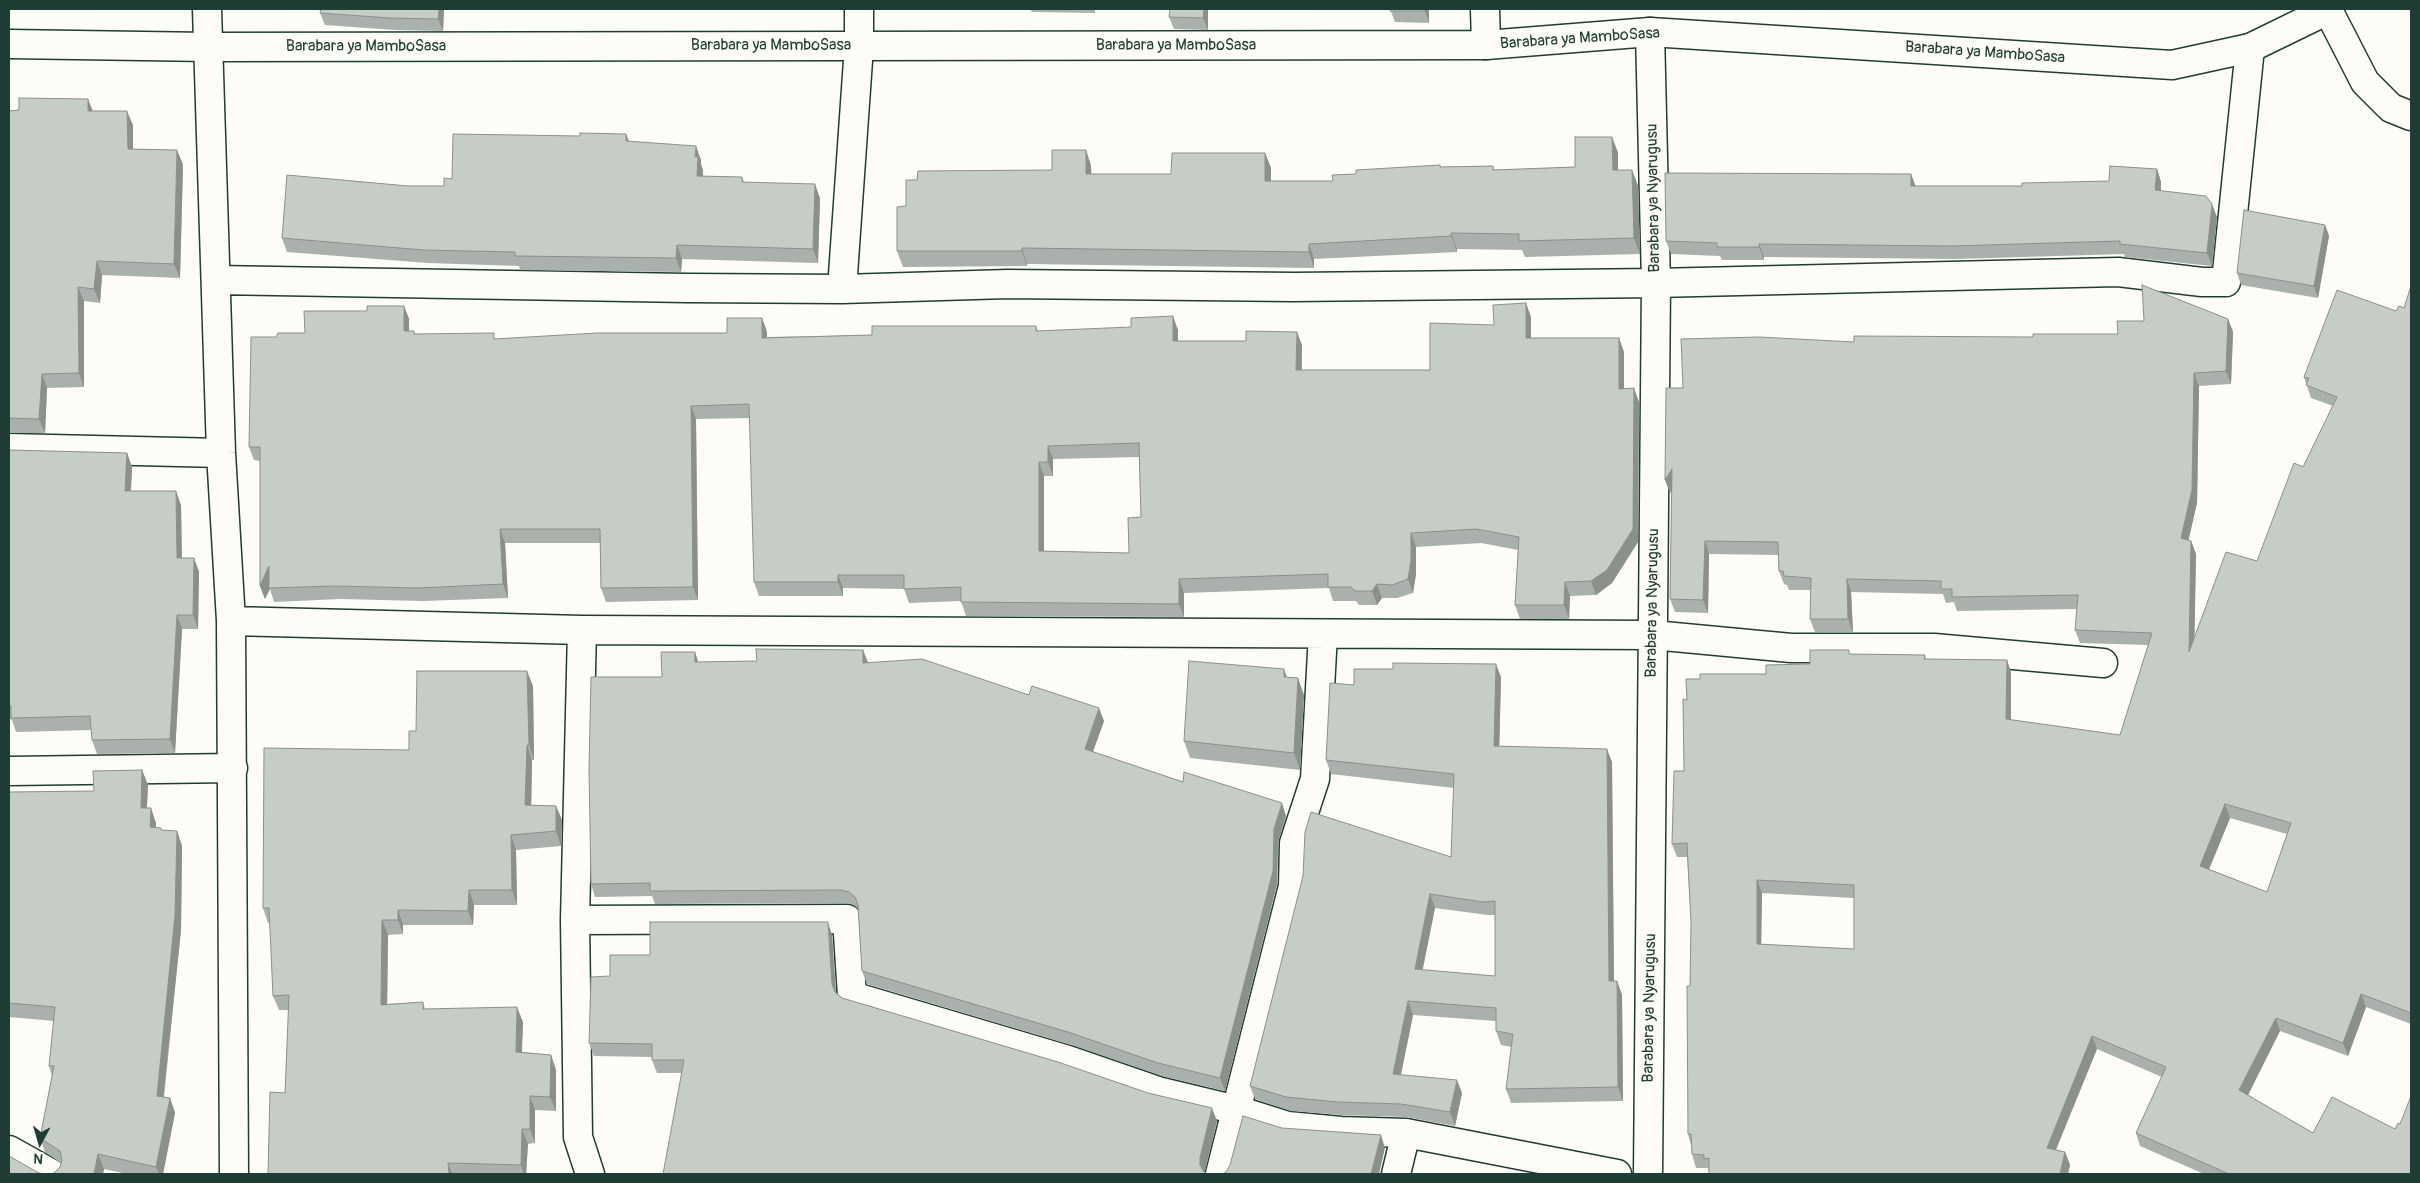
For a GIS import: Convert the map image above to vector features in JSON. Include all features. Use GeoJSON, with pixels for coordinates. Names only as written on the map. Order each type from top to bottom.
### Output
{"type":"FeatureCollection","features":[{"type":"Feature","properties":{"kind":"street"},"geometry":{"type":"LineString","coordinates":[[207,9],[222,454],[231,621],[234,1174]]}},
{"type":"Feature","properties":{"kind":"street"},"geometry":{"type":"LineString","coordinates":[[842,289],[860,46],[859,9]]}},
{"type":"Feature","properties":{"kind":"street"},"geometry":{"type":"LineString","coordinates":[[1485,9],[1486,45]]}},
{"type":"Feature","properties":{"kind":"street"},"geometry":{"type":"LineString","coordinates":[[2329,10],[2365,82],[2390,108],[2411,116]]}},
{"type":"Feature","properties":{"kind":"street","name":"Barabara ya MamboSasa"},"geometry":{"type":"LineString","coordinates":[[9,44],[209,47],[1486,45],[1650,32],[2172,65],[2250,48],[2329,10]]}},
{"type":"Feature","properties":{"kind":"street","name":"Barabara ya Nyarugusu"},"geometry":{"type":"LineString","coordinates":[[1648,1174],[1656,283],[1650,32]]}},
{"type":"Feature","properties":{"kind":"street"},"geometry":{"type":"LineString","coordinates":[[216,280],[842,289],[1008,284],[1294,287],[1656,283],[2118,272],[2202,282],[2226,282],[2250,48]]}},
{"type":"Feature","properties":{"kind":"street"},"geometry":{"type":"LineString","coordinates":[[9,448],[222,454]]}},
{"type":"Feature","properties":{"kind":"street"},"geometry":{"type":"LineString","coordinates":[[231,621],[582,630],[1653,635],[1791,648],[1934,648],[2103,663]]}},
{"type":"Feature","properties":{"kind":"street"},"geometry":{"type":"LineString","coordinates":[[582,630],[575,920],[578,1137],[590,1174]]}},
{"type":"Feature","properties":{"kind":"street"},"geometry":{"type":"LineString","coordinates":[[1220,1174],[1293,886],[1294,843],[1315,779],[1323,634]]}},
{"type":"Feature","properties":{"kind":"street"},"geometry":{"type":"LineString","coordinates":[[9,771],[233,768]]}},
{"type":"Feature","properties":{"kind":"street"},"geometry":{"type":"LineString","coordinates":[[575,920],[846,919],[852,996],[1068,1060],[1158,1091],[1237,1110],[1288,1126],[1341,1131],[1406,1133],[1617,1174]]}},
{"type":"Feature","properties":{"kind":"street"},"geometry":{"type":"LineString","coordinates":[[1396,1174],[1406,1133]]}},
{"type":"Feature","properties":{"kind":"street"},"geometry":{"type":"LineString","coordinates":[[9,1150],[52,1174]]}},
{"type":"Feature","properties":{"kind":"building"},"geometry":{"type":"Polygon","coordinates":[[[321,9],[439,9],[438,19],[320,13],[321,9]]]}},
{"type":"Feature","properties":{"kind":"building"},"geometry":{"type":"Polygon","coordinates":[[[1170,9],[1204,9],[1203,18],[1169,17],[1170,9]]]}},
{"type":"Feature","properties":{"kind":"building"},"geometry":{"type":"Polygon","coordinates":[[[1390,9],[1425,9],[1425,11],[1390,11],[1390,9]]]}},
{"type":"Feature","properties":{"kind":"building"},"geometry":{"type":"Polygon","coordinates":[[[19,98],[88,99],[88,111],[127,111],[128,149],[177,150],[174,264],[97,261],[94,289],[78,287],[79,373],[42,374],[39,419],[9,418],[9,111],[19,110],[19,98]]]}},
{"type":"Feature","properties":{"kind":"building"},"geometry":{"type":"Polygon","coordinates":[[[580,133],[626,134],[626,141],[696,146],[695,157],[698,157],[697,176],[742,177],[742,182],[815,184],[813,249],[677,245],[676,258],[515,256],[515,252],[423,250],[282,238],[287,175],[408,186],[444,186],[444,178],[452,179],[453,134],[580,136],[580,133]]]}},
{"type":"Feature","properties":{"kind":"building"},"geometry":{"type":"Polygon","coordinates":[[[1575,137],[1612,137],[1613,170],[1632,170],[1634,238],[1519,241],[1519,234],[1451,233],[1451,236],[1309,244],[1309,252],[1022,248],[1022,251],[897,251],[897,207],[906,206],[906,180],[917,180],[918,171],[1052,170],[1052,150],[1086,150],[1086,174],[1171,174],[1172,153],[1265,153],[1265,181],[1333,181],[1332,175],[1356,174],[1356,170],[1440,165],[1440,167],[1493,166],[1493,170],[1575,167],[1575,137]]]}},
{"type":"Feature","properties":{"kind":"building"},"geometry":{"type":"Polygon","coordinates":[[[2110,166],[2157,169],[2155,190],[2206,196],[2212,204],[2207,253],[2120,244],[2120,241],[1952,246],[1759,244],[1759,247],[1717,247],[1717,243],[1666,241],[1665,173],[1911,174],[1911,186],[2022,186],[2022,183],[2109,181],[2110,166]]]}},
{"type":"Feature","properties":{"kind":"building"},"geometry":{"type":"Polygon","coordinates":[[[2244,210],[2325,225],[2314,286],[2237,273],[2244,210]]]}},
{"type":"Feature","properties":{"kind":"building"},"geometry":{"type":"Polygon","coordinates":[[[2142,285],[2228,319],[2226,371],[2194,373],[2192,490],[2181,538],[2191,541],[2189,652],[2226,552],[2257,561],[2294,463],[2303,467],[2337,397],[2306,385],[2309,378],[2304,377],[2337,290],[2396,311],[2399,306],[2404,308],[2411,286],[2411,1013],[2361,994],[2343,1043],[2276,1018],[2239,1090],[2313,1133],[2332,1097],[2395,1129],[2398,1123],[2400,1124],[2411,1096],[2411,1174],[2229,1174],[2136,1133],[2166,1067],[2092,1036],[2047,1148],[2065,1152],[2060,1174],[1709,1174],[1709,1158],[1704,1159],[1704,1155],[1692,1154],[1691,1134],[1688,1134],[1687,986],[1690,986],[1691,922],[1687,843],[1672,844],[1674,771],[1684,771],[1683,699],[1687,700],[1686,679],[1700,679],[1700,674],[1766,674],[1766,665],[1810,664],[1810,650],[1849,650],[1849,654],[1925,655],[1924,659],[2007,660],[2006,719],[2120,735],[2152,633],[2075,630],[2078,595],[1952,597],[1952,589],[1941,589],[1941,581],[1847,579],[1848,619],[1810,619],[1811,578],[1784,576],[1783,571],[1779,571],[1778,542],[1705,541],[1703,600],[1670,599],[1672,469],[1665,480],[1666,388],[1683,388],[1681,339],[1759,337],[1854,342],[1854,336],[2033,337],[2033,334],[2118,334],[2117,321],[2144,321],[2142,285]],[[2225,804],[2200,866],[2267,892],[2291,823],[2225,804]],[[1757,880],[1757,944],[1854,949],[1854,885],[1757,880]]]}},
{"type":"Feature","properties":{"kind":"building"},"geometry":{"type":"Polygon","coordinates":[[[1526,303],[1526,338],[1619,338],[1619,389],[1634,388],[1633,529],[1607,570],[1591,581],[1565,582],[1564,605],[1515,605],[1519,537],[1476,529],[1411,533],[1411,561],[1408,579],[1392,585],[1377,584],[1372,591],[1354,591],[1351,587],[1328,587],[1328,574],[1179,579],[1179,604],[961,602],[961,587],[904,589],[904,575],[838,575],[838,582],[754,582],[749,404],[691,406],[693,587],[601,588],[600,529],[500,529],[503,584],[418,588],[335,586],[269,588],[269,566],[260,586],[260,447],[249,447],[251,337],[276,337],[278,333],[305,333],[304,311],[367,311],[367,306],[404,306],[404,331],[414,331],[414,334],[494,333],[494,339],[597,333],[727,333],[727,318],[762,318],[762,338],[872,335],[872,326],[1036,326],[1036,331],[1131,327],[1131,318],[1173,316],[1173,341],[1246,341],[1246,331],[1297,332],[1296,370],[1430,370],[1430,323],[1494,325],[1493,305],[1526,303]],[[1139,443],[1048,446],[1048,462],[1039,462],[1039,551],[1129,553],[1128,518],[1141,517],[1139,443]]]}},
{"type":"Feature","properties":{"kind":"building"},"geometry":{"type":"Polygon","coordinates":[[[9,450],[127,453],[125,491],[176,491],[177,558],[194,558],[193,615],[177,615],[170,739],[92,740],[90,716],[11,718],[11,706],[9,706],[9,450]]]}},
{"type":"Feature","properties":{"kind":"building"},"geometry":{"type":"Polygon","coordinates":[[[756,649],[863,650],[863,663],[922,659],[1029,695],[1032,686],[1099,708],[1085,749],[1183,782],[1184,772],[1282,803],[1274,829],[1273,871],[1220,1078],[1158,1063],[1068,1032],[862,971],[858,905],[855,897],[849,892],[842,890],[650,891],[650,883],[591,884],[589,768],[591,677],[662,677],[661,652],[695,652],[695,662],[757,661],[756,649]]]}},
{"type":"Feature","properties":{"kind":"building"},"geometry":{"type":"Polygon","coordinates":[[[1189,661],[1284,669],[1284,677],[1298,678],[1294,753],[1184,741],[1189,661]]]}},
{"type":"Feature","properties":{"kind":"building"},"geometry":{"type":"Polygon","coordinates":[[[1393,663],[1496,664],[1494,746],[1607,749],[1609,981],[1617,981],[1618,1087],[1506,1089],[1513,1034],[1496,1031],[1496,1008],[1408,1001],[1393,1074],[1457,1080],[1450,1112],[1401,1104],[1337,1102],[1286,1097],[1250,1086],[1303,876],[1305,832],[1311,812],[1451,857],[1454,774],[1326,760],[1330,683],[1354,685],[1354,669],[1393,669],[1393,663]],[[1430,894],[1415,969],[1495,976],[1495,901],[1483,902],[1430,894]]]}},
{"type":"Feature","properties":{"kind":"building"},"geometry":{"type":"Polygon","coordinates":[[[417,671],[527,671],[529,745],[527,745],[525,805],[556,806],[556,831],[511,835],[512,890],[469,890],[468,911],[398,910],[398,920],[382,920],[381,1005],[423,1002],[423,1009],[517,1007],[516,1052],[551,1055],[550,1097],[530,1096],[530,1129],[522,1129],[521,1165],[448,1163],[449,1174],[268,1174],[270,1092],[285,1093],[289,995],[273,996],[269,908],[263,908],[264,748],[409,750],[409,731],[416,731],[417,671]]]}},
{"type":"Feature","properties":{"kind":"building"},"geometry":{"type":"Polygon","coordinates":[[[142,770],[141,808],[151,808],[150,827],[177,831],[175,915],[157,1096],[170,1098],[156,1167],[98,1154],[94,1174],[49,1174],[54,1173],[60,1167],[62,1160],[60,1151],[40,1138],[54,1066],[49,1066],[55,1007],[9,1003],[9,792],[94,791],[93,771],[142,770]]]}},
{"type":"Feature","properties":{"kind":"building"},"geometry":{"type":"Polygon","coordinates":[[[650,922],[828,922],[832,984],[835,992],[842,998],[1058,1062],[1148,1093],[1212,1108],[1200,1158],[1200,1165],[1204,1172],[1208,1174],[663,1174],[684,1060],[652,1060],[652,1044],[589,1043],[591,977],[610,976],[610,955],[650,955],[650,922]]]}},
{"type":"Feature","properties":{"kind":"building"},"geometry":{"type":"Polygon","coordinates":[[[1243,1116],[1282,1128],[1381,1135],[1371,1174],[1222,1174],[1226,1172],[1230,1165],[1243,1116]]]}},
{"type":"Feature","properties":{"kind":"building"},"geometry":{"type":"Polygon","coordinates":[[[9,1156],[39,1173],[45,1174],[9,1174],[9,1156]]]}}]}
